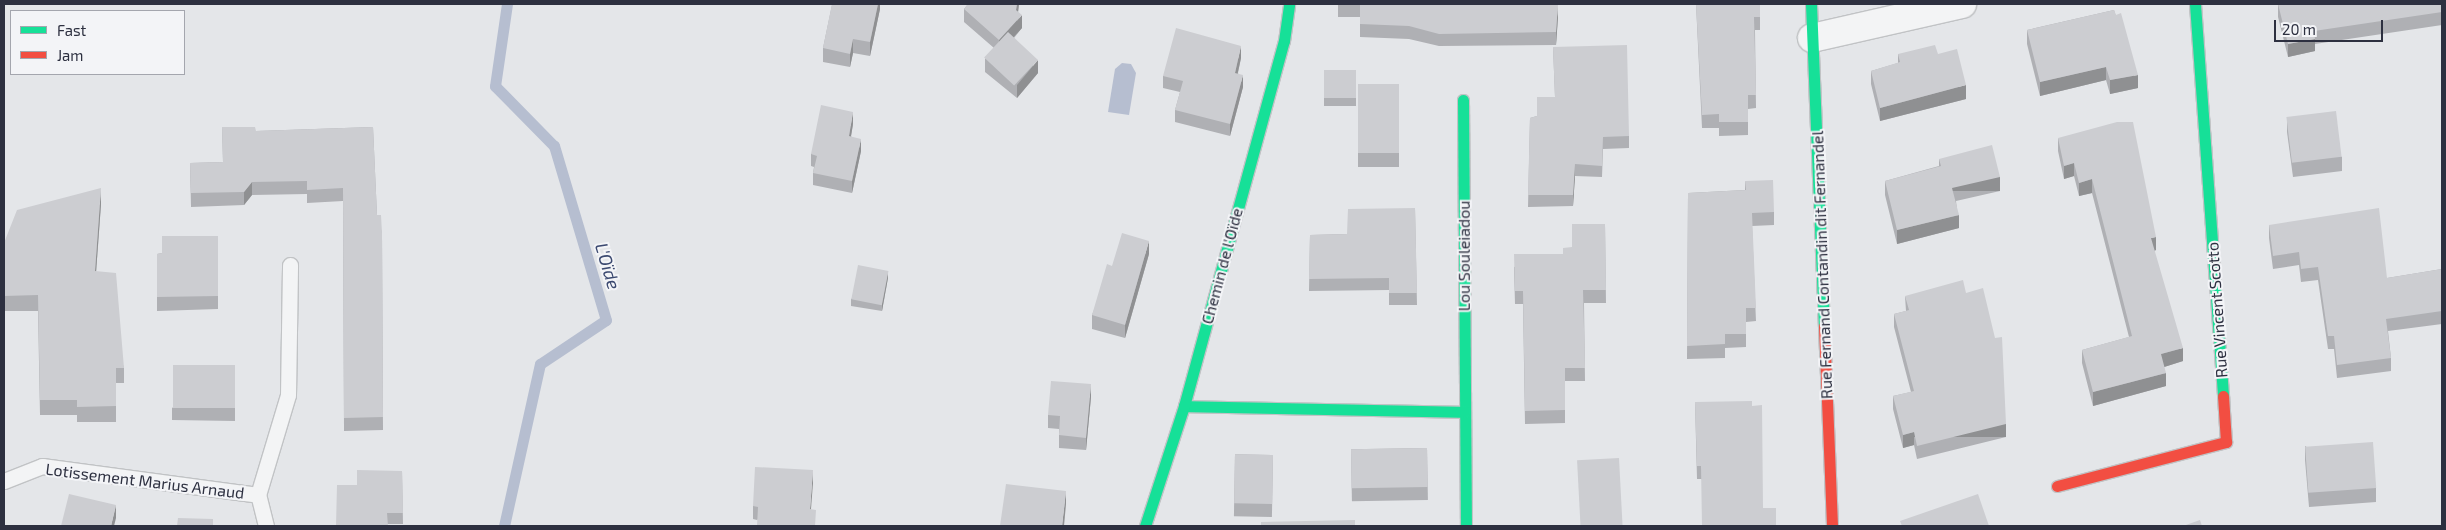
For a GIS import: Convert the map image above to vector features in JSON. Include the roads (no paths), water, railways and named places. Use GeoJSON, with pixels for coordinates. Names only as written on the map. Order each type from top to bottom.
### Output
{"type":"FeatureCollection","features":[{"type":"Feature","properties":{"kind":"street","name":"Chemin de l'Oïde"},"geometry":{"type":"LineString","coordinates":[[1145,526],[1184,406],[1284,41],[1289,4]]}},
{"type":"Feature","properties":{"kind":"street","name":"Rue Fernand Contandin dit Fernandel"},"geometry":{"type":"LineString","coordinates":[[1811,4],[1832,526]]}},
{"type":"Feature","properties":{"kind":"street"},"geometry":{"type":"LineString","coordinates":[[1812,38],[1962,4]]}},
{"type":"Feature","properties":{"kind":"street","name":"Rue Vincent Scotto"},"geometry":{"type":"LineString","coordinates":[[2057,486],[2226,442],[2195,4]]}},
{"type":"Feature","properties":{"kind":"street","name":"Lou Souleiadou"},"geometry":{"type":"LineString","coordinates":[[1463,100],[1466,526]]}},
{"type":"Feature","properties":{"kind":"street"},"geometry":{"type":"LineString","coordinates":[[1184,406],[1465,412]]}},
{"type":"Feature","properties":{"kind":"lane","name":"Lotissement Marius Arnaud"},"geometry":{"type":"LineString","coordinates":[[266,526],[258,495],[288,394],[290,265]]}},
{"type":"Feature","properties":{"kind":"lane","name":"Lotissement Marius Arnaud"},"geometry":{"type":"LineString","coordinates":[[4,481],[42,466],[258,495]]}},
{"type":"Feature","properties":{"kind":"water"},"geometry":{"type":"Polygon","coordinates":[[[1122,63],[1131,64],[1136,73],[1129,115],[1108,112],[1115,69],[1122,63]]]}},
{"type":"Feature","properties":{"kind":"waterway","name":"L'Oïde"},"geometry":{"type":"LineString","coordinates":[[504,526],[540,364],[606,320],[554,146],[495,86],[507,4]]}}]}
